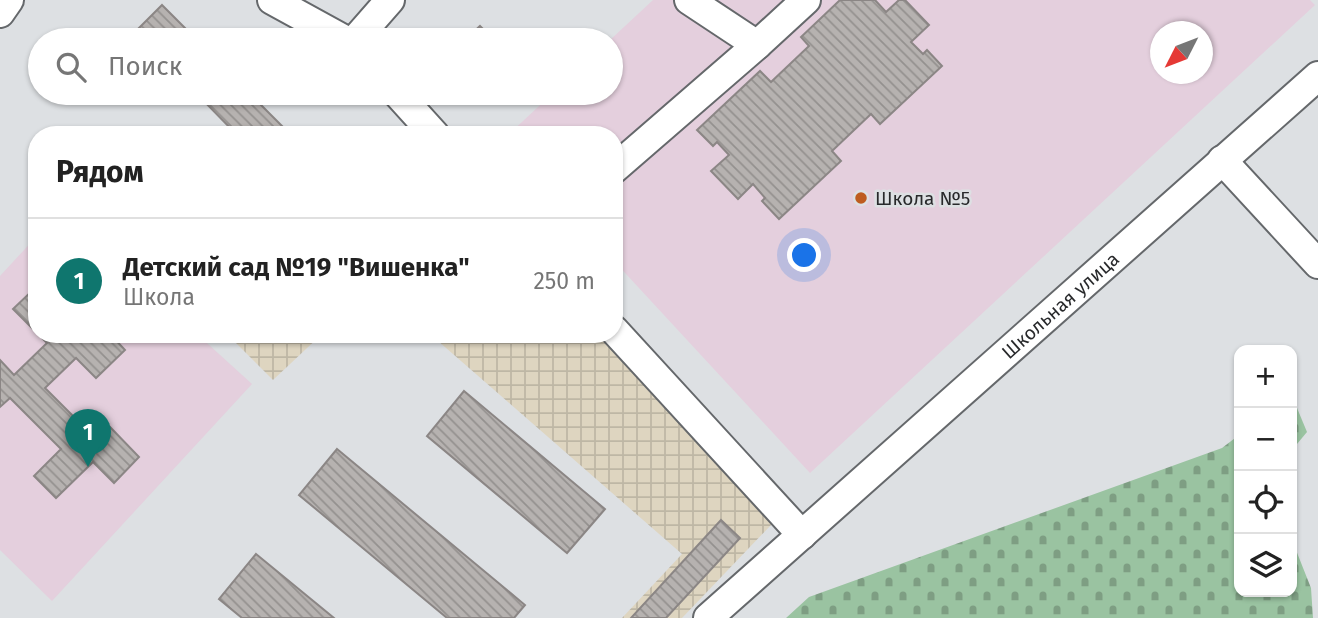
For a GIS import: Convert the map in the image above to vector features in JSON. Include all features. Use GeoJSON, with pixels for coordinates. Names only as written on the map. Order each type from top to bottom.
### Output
{"type":"FeatureCollection","features":[{"type":"Feature","properties":{"kind":"street"},"geometry":{"type":"LineString","coordinates":[[0,13],[9,0]]}},
{"type":"Feature","properties":{"kind":"street"},"geometry":{"type":"LineString","coordinates":[[272,0],[323,28]]}},
{"type":"Feature","properties":{"kind":"street"},"geometry":{"type":"LineString","coordinates":[[366,28],[390,0]]}},
{"type":"Feature","properties":{"kind":"street"},"geometry":{"type":"LineString","coordinates":[[689,0],[757,45]]}},
{"type":"Feature","properties":{"kind":"street"},"geometry":{"type":"LineString","coordinates":[[623,161],[806,0]]}},
{"type":"Feature","properties":{"kind":"street","name":"Школьная улица"},"geometry":{"type":"LineString","coordinates":[[708,618],[1318,76]]}},
{"type":"Feature","properties":{"kind":"street"},"geometry":{"type":"LineString","coordinates":[[408,105],[427,126]]}},
{"type":"Feature","properties":{"kind":"street"},"geometry":{"type":"LineString","coordinates":[[1222,160],[1318,264]]}},
{"type":"Feature","properties":{"kind":"street"},"geometry":{"type":"LineString","coordinates":[[623,340],[802,535]]}},
{"type":"Feature","properties":{"kind":"shaded area","name":"Школа №5"},"geometry":{"type":"Polygon","coordinates":[[[653,0],[1310,0],[1315,5],[810,473],[623,271],[623,126],[518,126],[540,105],[623,105],[623,28],[653,0]]]}},
{"type":"Feature","properties":{"kind":"shaded area"},"geometry":{"type":"Polygon","coordinates":[[[28,246],[28,343],[207,343],[252,384],[52,601],[0,550],[0,276],[28,246]]]}},
{"type":"Feature","properties":{"kind":"shaded area"},"geometry":{"type":"Polygon","coordinates":[[[236,343],[312,343],[273,380],[236,343]]]}},
{"type":"Feature","properties":{"kind":"shaded area"},"geometry":{"type":"Polygon","coordinates":[[[440,343],[609,343],[772,524],[682,618],[622,618],[682,554],[440,343]]]}},
{"type":"Feature","properties":{"kind":"green space"},"geometry":{"type":"Polygon","coordinates":[[[1297,408],[1307,432],[1297,444],[1297,408]]]}},
{"type":"Feature","properties":{"kind":"green space"},"geometry":{"type":"Polygon","coordinates":[[[1234,439],[1234,597],[1297,597],[1297,553],[1311,588],[1313,618],[786,618],[809,597],[1222,448],[1234,439]]]}},
{"type":"Feature","properties":{"kind":"building"},"geometry":{"type":"Polygon","coordinates":[[[840,0],[875,0],[886,12],[899,0],[905,0],[929,25],[911,42],[923,54],[927,50],[942,66],[880,124],[871,114],[832,151],[841,161],[779,219],[762,201],[765,198],[753,184],[738,199],[711,171],[729,155],[717,142],[713,146],[697,130],[760,71],[771,82],[809,46],[801,37],[840,0]]]}},
{"type":"Feature","properties":{"kind":"building"},"geometry":{"type":"Polygon","coordinates":[[[162,5],[185,28],[139,28],[162,5]]]}},
{"type":"Feature","properties":{"kind":"building"},"geometry":{"type":"Polygon","coordinates":[[[208,105],[261,105],[282,126],[228,126],[208,105]]]}},
{"type":"Feature","properties":{"kind":"building"},"geometry":{"type":"Polygon","coordinates":[[[28,295],[28,324],[13,309],[28,295]]]}},
{"type":"Feature","properties":{"kind":"building"},"geometry":{"type":"Polygon","coordinates":[[[47,343],[118,343],[125,350],[96,378],[76,358],[45,388],[97,440],[110,427],[139,457],[114,483],[93,462],[56,498],[34,476],[61,449],[10,398],[0,407],[0,360],[14,375],[47,343]]]}},
{"type":"Feature","properties":{"kind":"building"},"geometry":{"type":"Polygon","coordinates":[[[464,391],[605,509],[567,553],[427,436],[464,391]]]}},
{"type":"Feature","properties":{"kind":"building"},"geometry":{"type":"Polygon","coordinates":[[[337,449],[525,605],[514,618],[447,618],[299,495],[337,449]]]}},
{"type":"Feature","properties":{"kind":"building"},"geometry":{"type":"Polygon","coordinates":[[[721,520],[740,538],[666,618],[631,618],[721,520]]]}},
{"type":"Feature","properties":{"kind":"building"},"geometry":{"type":"Polygon","coordinates":[[[256,554],[334,618],[242,618],[219,599],[256,554]]]}},
{"type":"Feature","properties":{"kind":"place","name":"Школа №5"},"geometry":{"type":"Point","coordinates":[861,198]}},
{"type":"Feature","properties":{"kind":"place","name":"Детский сад №19 \"Вишенка\""},"geometry":{"type":"Point","coordinates":[88,467]}}]}
